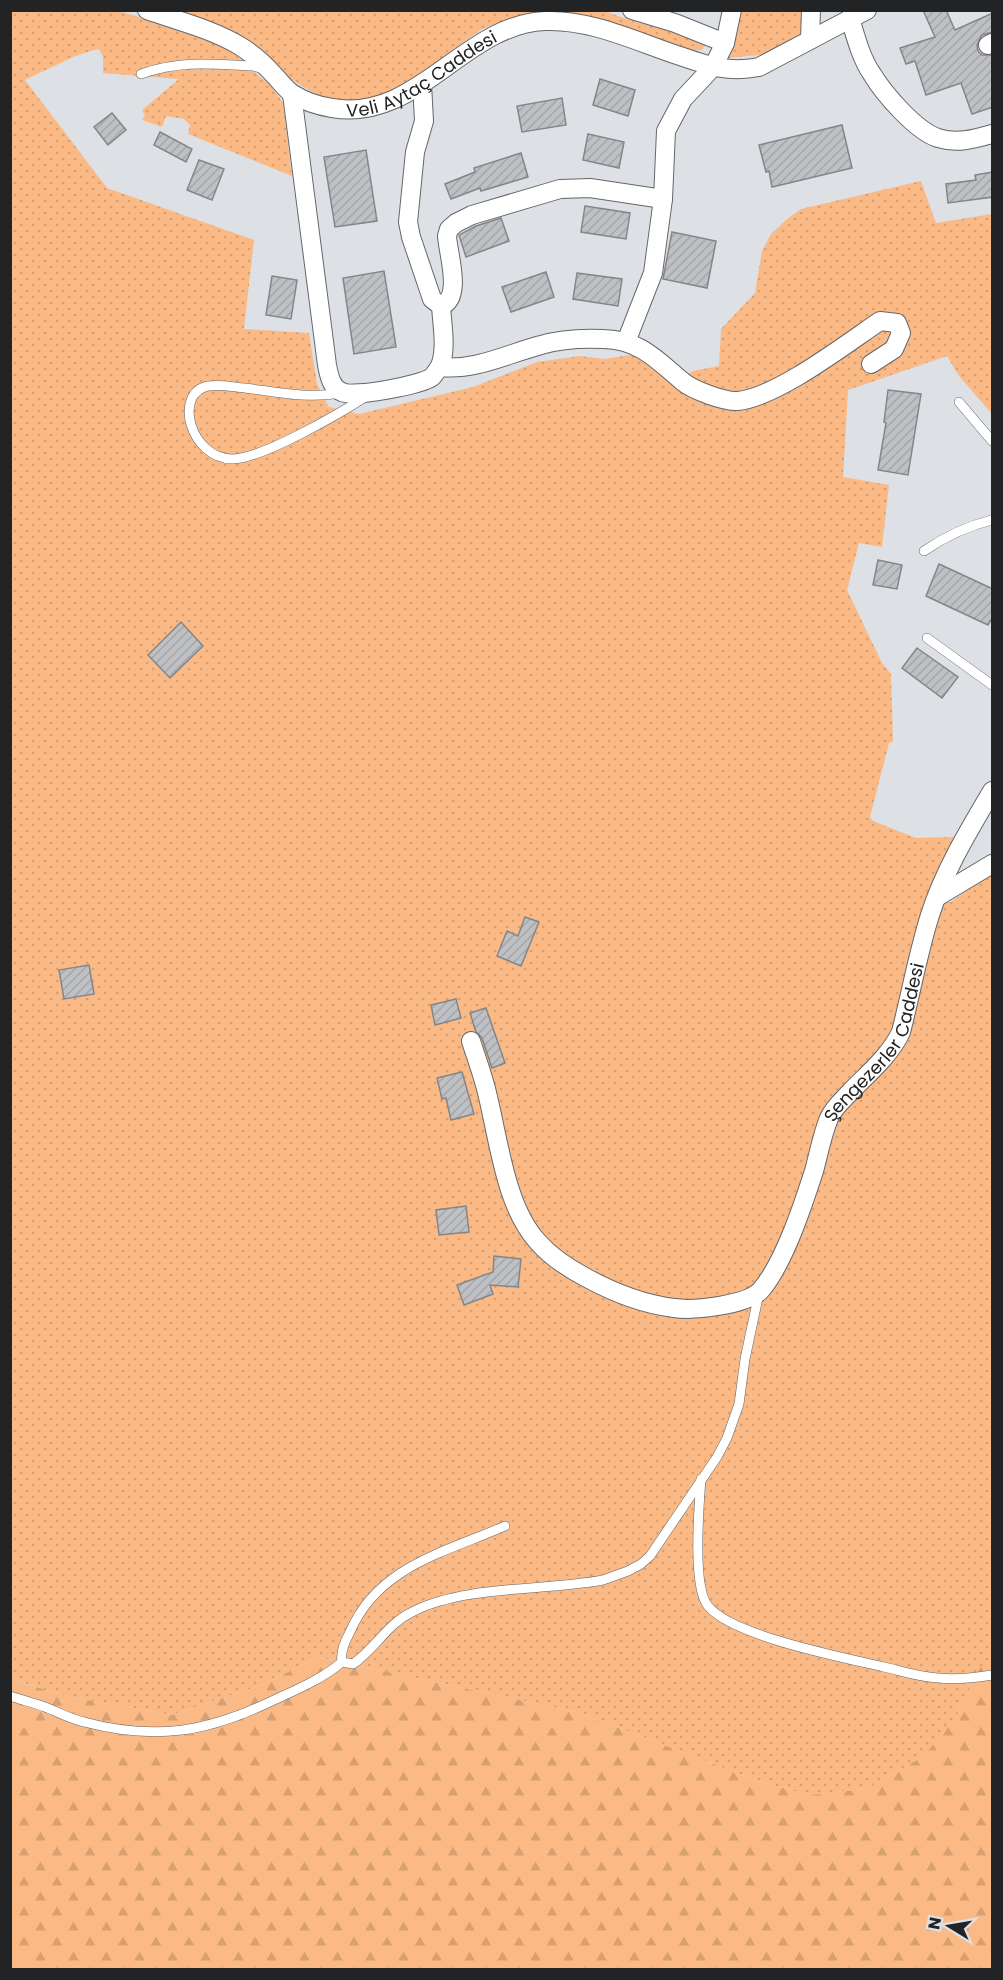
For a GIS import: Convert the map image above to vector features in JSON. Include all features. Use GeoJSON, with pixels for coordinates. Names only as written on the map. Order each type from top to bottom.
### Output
{"type":"FeatureCollection","features":[{"type":"Feature","properties":{"kind":"street","name":"Veli Aytaç Caddesi"},"geometry":{"type":"LineString","coordinates":[[147,10],[207,31],[237,45],[257,58],[292,94],[331,108],[350,110],[401,96],[422,84],[483,40],[524,24],[544,21],[584,24],[713,67],[742,70],[759,67],[859,14]]}},
{"type":"Feature","properties":{"kind":"street"},"geometry":{"type":"LineString","coordinates":[[632,10],[675,23],[725,43]]}},
{"type":"Feature","properties":{"kind":"street"},"geometry":{"type":"LineString","coordinates":[[626,342],[653,273],[663,199],[666,131],[683,99],[713,67],[725,43],[732,10]]}},
{"type":"Feature","properties":{"kind":"street"},"geometry":{"type":"LineString","coordinates":[[810,40],[811,10]]}},
{"type":"Feature","properties":{"kind":"street"},"geometry":{"type":"LineString","coordinates":[[859,14],[860,50],[872,75],[901,109],[924,131],[937,138],[954,141],[972,140],[993,134]]}},
{"type":"Feature","properties":{"kind":"street"},"geometry":{"type":"LineString","coordinates":[[292,94],[327,365],[330,379],[335,387],[342,393],[353,394],[411,384],[431,377],[440,367],[443,352],[441,306],[432,299],[415,251],[408,222],[415,152],[424,121],[422,84]]}},
{"type":"Feature","properties":{"kind":"street"},"geometry":{"type":"LineString","coordinates":[[441,306],[451,298],[453,282],[447,236],[449,230],[456,223],[472,215],[560,189],[590,188],[663,199]]}},
{"type":"Feature","properties":{"kind":"street"},"geometry":{"type":"LineString","coordinates":[[440,367],[455,369],[476,365],[543,344],[570,340],[606,339],[626,342],[651,353],[685,384],[711,395],[736,401],[773,390],[880,321],[897,323],[901,333],[894,350],[871,364]]}},
{"type":"Feature","properties":{"kind":"street","name":"Şengezerler Caddesi"},"geometry":{"type":"LineString","coordinates":[[759,1293],[773,1275],[785,1249],[814,1171],[830,1118],[837,1106],[884,1058],[901,1032],[924,937],[937,897],[972,825],[993,791]]}},
{"type":"Feature","properties":{"kind":"street"},"geometry":{"type":"LineString","coordinates":[[937,897],[993,864]]}},
{"type":"Feature","properties":{"kind":"street"},"geometry":{"type":"LineString","coordinates":[[471,1041],[483,1077],[514,1198],[528,1229],[547,1252],[602,1287],[657,1306],[700,1309],[721,1306],[759,1293]]}},
{"type":"Feature","properties":{"kind":"lane"},"geometry":{"type":"LineString","coordinates":[[141,74],[183,64],[253,66],[270,70]]}},
{"type":"Feature","properties":{"kind":"lane"},"geometry":{"type":"LineString","coordinates":[[342,393],[310,396],[240,387],[206,386],[198,391],[192,400],[189,411],[191,426],[196,438],[206,450],[231,459],[245,457],[321,423],[373,392]]}},
{"type":"Feature","properties":{"kind":"lane"},"geometry":{"type":"LineString","coordinates":[[959,402],[993,441]]}},
{"type":"Feature","properties":{"kind":"lane"},"geometry":{"type":"LineString","coordinates":[[924,551],[948,535],[993,520]]}},
{"type":"Feature","properties":{"kind":"lane"},"geometry":{"type":"LineString","coordinates":[[927,638],[993,685]]}},
{"type":"Feature","properties":{"kind":"lane"},"geometry":{"type":"LineString","coordinates":[[10,1696],[44,1706],[86,1723],[141,1732],[170,1733],[207,1727],[257,1708],[314,1681],[342,1662],[353,1664],[389,1627],[411,1612],[425,1606],[481,1594],[588,1583],[628,1571],[650,1556],[727,1438],[740,1404],[745,1359],[759,1293]]}},
{"type":"Feature","properties":{"kind":"lane"},"geometry":{"type":"LineString","coordinates":[[702,1479],[697,1532],[702,1593],[707,1605],[716,1614],[751,1630],[801,1648],[920,1676],[954,1679],[993,1675]]}},
{"type":"Feature","properties":{"kind":"lane"},"geometry":{"type":"LineString","coordinates":[[342,1662],[345,1642],[352,1626],[363,1607],[382,1586],[434,1554],[505,1526]]}},
{"type":"Feature","properties":{"kind":"green space"},"geometry":{"type":"Polygon","coordinates":[[[10,11],[120,11],[187,30],[232,52],[273,88],[283,103],[292,176],[188,134],[190,125],[184,119],[166,116],[162,127],[142,120],[145,115],[142,110],[179,79],[103,73],[103,58],[100,50],[73,57],[25,80],[107,188],[254,240],[244,329],[309,333],[317,384],[329,407],[359,414],[473,387],[537,362],[580,356],[605,359],[630,355],[642,356],[661,375],[679,379],[693,371],[719,366],[721,329],[755,293],[762,251],[771,234],[801,209],[921,181],[936,223],[992,214],[992,414],[959,376],[947,356],[848,390],[843,477],[889,485],[882,547],[859,543],[847,590],[882,663],[891,674],[893,742],[889,743],[870,817],[873,821],[916,838],[955,837],[924,903],[951,902],[992,872],[992,1665],[980,1667],[954,1721],[922,1757],[867,1789],[808,1795],[755,1780],[580,1713],[318,1657],[262,1685],[172,1715],[70,1697],[11,1679],[10,11]]]}},
{"type":"Feature","properties":{"kind":"green space"},"geometry":{"type":"Polygon","coordinates":[[[174,11],[605,11],[707,42],[702,50],[684,50],[510,19],[482,29],[399,89],[362,102],[331,100],[310,91],[285,75],[260,50],[238,34],[203,19],[174,11]]]}},
{"type":"Feature","properties":{"kind":"green space"},"geometry":{"type":"Polygon","coordinates":[[[731,11],[803,11],[800,38],[770,54],[728,58],[731,11]]]}},
{"type":"Feature","properties":{"kind":"green space"},"geometry":{"type":"Polygon","coordinates":[[[318,1657],[580,1713],[755,1780],[808,1795],[867,1789],[922,1757],[954,1721],[980,1666],[992,1665],[992,1969],[11,1969],[10,1679],[70,1697],[172,1715],[262,1685],[318,1657]]]}},
{"type":"Feature","properties":{"kind":"building"},"geometry":{"type":"Polygon","coordinates":[[[923,10],[946,10],[955,30],[993,13],[993,32],[982,35],[977,45],[982,55],[993,55],[993,107],[972,114],[961,83],[926,95],[915,61],[906,64],[900,48],[935,37],[923,10]]]}},
{"type":"Feature","properties":{"kind":"building"},"geometry":{"type":"Polygon","coordinates":[[[600,79],[635,90],[628,116],[593,105],[600,79]]]}},
{"type":"Feature","properties":{"kind":"building"},"geometry":{"type":"Polygon","coordinates":[[[562,98],[566,125],[522,132],[517,106],[562,98]]]}},
{"type":"Feature","properties":{"kind":"building"},"geometry":{"type":"Polygon","coordinates":[[[112,113],[126,130],[108,145],[94,127],[112,113]]]}},
{"type":"Feature","properties":{"kind":"building"},"geometry":{"type":"Polygon","coordinates":[[[842,125],[852,168],[772,187],[769,171],[766,172],[759,145],[842,125]]]}},
{"type":"Feature","properties":{"kind":"building"},"geometry":{"type":"Polygon","coordinates":[[[160,132],[192,149],[186,162],[154,145],[160,132]]]}},
{"type":"Feature","properties":{"kind":"building"},"geometry":{"type":"Polygon","coordinates":[[[588,134],[624,142],[619,168],[583,160],[588,134]]]}},
{"type":"Feature","properties":{"kind":"building"},"geometry":{"type":"Polygon","coordinates":[[[366,150],[377,221],[335,227],[324,157],[366,150]]]}},
{"type":"Feature","properties":{"kind":"building"},"geometry":{"type":"Polygon","coordinates":[[[521,153],[528,177],[481,191],[480,188],[451,199],[445,184],[475,172],[474,168],[521,153]]]}},
{"type":"Feature","properties":{"kind":"building"},"geometry":{"type":"Polygon","coordinates":[[[199,160],[224,169],[212,200],[187,190],[199,160]]]}},
{"type":"Feature","properties":{"kind":"building"},"geometry":{"type":"Polygon","coordinates":[[[993,172],[993,197],[948,203],[946,184],[976,180],[975,175],[993,172]]]}},
{"type":"Feature","properties":{"kind":"building"},"geometry":{"type":"Polygon","coordinates":[[[585,206],[630,213],[626,239],[581,232],[585,206]]]}},
{"type":"Feature","properties":{"kind":"building"},"geometry":{"type":"Polygon","coordinates":[[[501,218],[509,241],[466,257],[459,235],[476,226],[501,218]]]}},
{"type":"Feature","properties":{"kind":"building"},"geometry":{"type":"Polygon","coordinates":[[[672,232],[716,241],[707,288],[663,279],[672,232]]]}},
{"type":"Feature","properties":{"kind":"building"},"geometry":{"type":"Polygon","coordinates":[[[384,271],[396,347],[354,354],[343,278],[384,271]]]}},
{"type":"Feature","properties":{"kind":"building"},"geometry":{"type":"Polygon","coordinates":[[[546,272],[554,297],[511,312],[502,287],[546,272]]]}},
{"type":"Feature","properties":{"kind":"building"},"geometry":{"type":"Polygon","coordinates":[[[577,273],[622,279],[618,306],[573,299],[577,273]]]}},
{"type":"Feature","properties":{"kind":"building"},"geometry":{"type":"Polygon","coordinates":[[[272,276],[297,280],[291,319],[266,315],[272,276]]]}},
{"type":"Feature","properties":{"kind":"building"},"geometry":{"type":"Polygon","coordinates":[[[888,390],[921,394],[908,475],[878,470],[886,423],[884,422],[888,390]]]}},
{"type":"Feature","properties":{"kind":"building"},"geometry":{"type":"Polygon","coordinates":[[[878,560],[902,565],[897,589],[873,585],[878,560]]]}},
{"type":"Feature","properties":{"kind":"building"},"geometry":{"type":"Polygon","coordinates":[[[939,564],[993,589],[993,616],[988,625],[926,596],[939,564]]]}},
{"type":"Feature","properties":{"kind":"building"},"geometry":{"type":"Polygon","coordinates":[[[181,622],[203,646],[170,678],[148,655],[181,622]]]}},
{"type":"Feature","properties":{"kind":"building"},"geometry":{"type":"Polygon","coordinates":[[[917,648],[958,677],[942,698],[902,668],[917,648]]]}},
{"type":"Feature","properties":{"kind":"building"},"geometry":{"type":"Polygon","coordinates":[[[525,917],[539,922],[521,966],[497,956],[507,931],[518,936],[525,917]]]}},
{"type":"Feature","properties":{"kind":"building"},"geometry":{"type":"Polygon","coordinates":[[[89,965],[94,994],[64,999],[59,970],[89,965]]]}},
{"type":"Feature","properties":{"kind":"building"},"geometry":{"type":"Polygon","coordinates":[[[456,999],[461,1018],[435,1025],[431,1005],[456,999]]]}},
{"type":"Feature","properties":{"kind":"building"},"geometry":{"type":"Polygon","coordinates":[[[486,1008],[505,1063],[492,1068],[482,1038],[476,1032],[470,1013],[486,1008]]]}},
{"type":"Feature","properties":{"kind":"building"},"geometry":{"type":"Polygon","coordinates":[[[462,1072],[474,1114],[451,1120],[446,1098],[442,1099],[437,1078],[462,1072]]]}},
{"type":"Feature","properties":{"kind":"building"},"geometry":{"type":"Polygon","coordinates":[[[466,1206],[469,1232],[439,1235],[436,1210],[466,1206]]]}},
{"type":"Feature","properties":{"kind":"building"},"geometry":{"type":"Polygon","coordinates":[[[494,1256],[521,1259],[518,1287],[490,1285],[493,1294],[464,1305],[457,1285],[493,1272],[494,1256]]]}}]}
